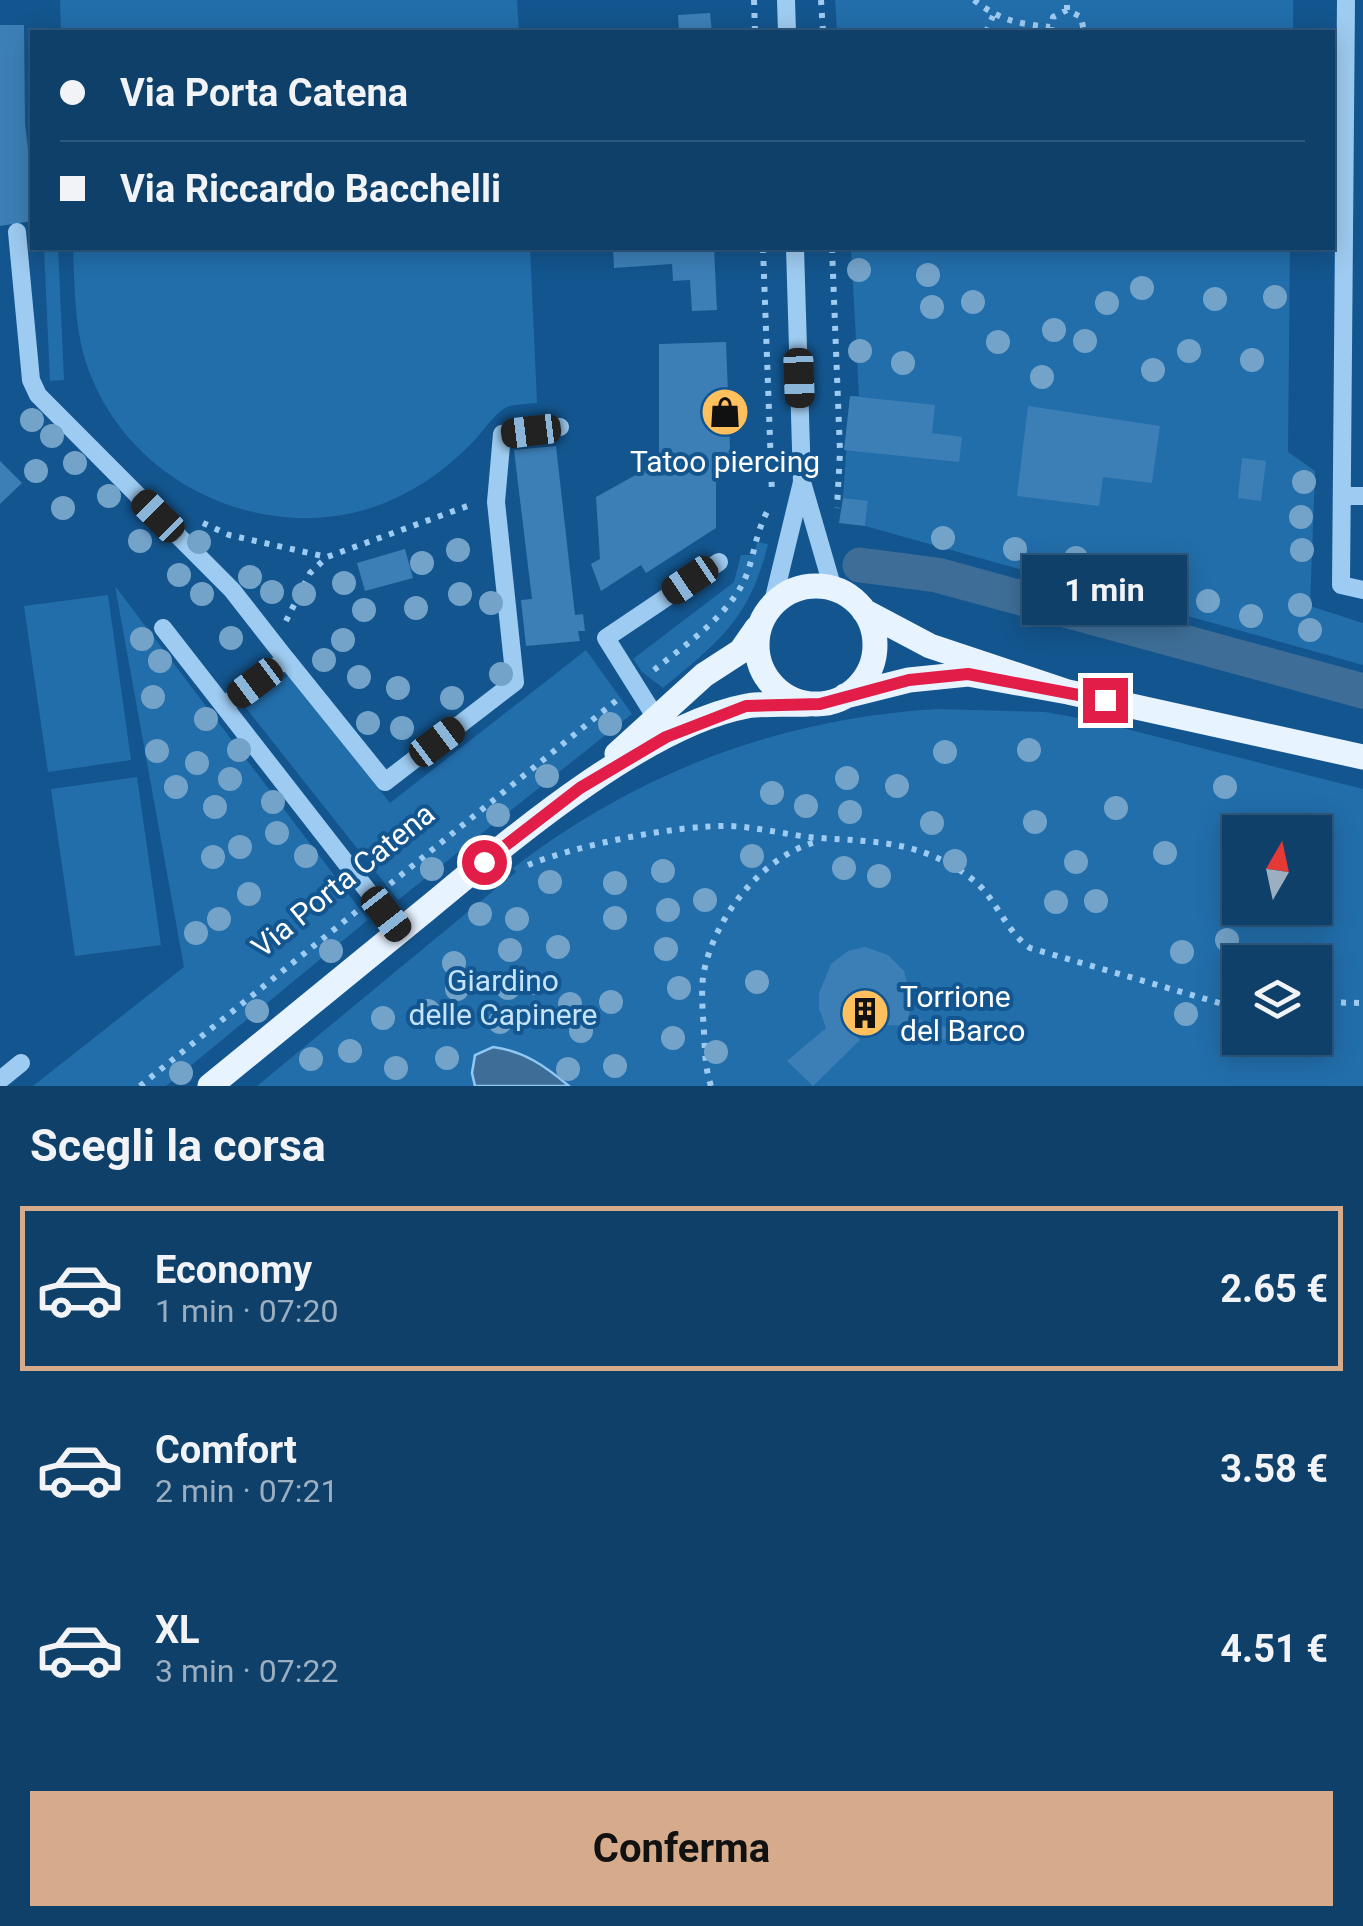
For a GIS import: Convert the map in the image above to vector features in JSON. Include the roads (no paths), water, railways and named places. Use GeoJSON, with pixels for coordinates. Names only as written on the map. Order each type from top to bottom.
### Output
{"type":"FeatureCollection","features":[{"type":"Feature","properties":{"kind":"main road"},"geometry":{"type":"LineString","coordinates":[[210,1086],[580,788],[704,675],[741,651],[768,612],[800,589],[833,589],[864,611],[930,646],[1068,692]]}},
{"type":"Feature","properties":{"kind":"main road"},"geometry":{"type":"LineString","coordinates":[[846,696],[858,686],[874,658],[872,626],[864,611]]}},
{"type":"Feature","properties":{"kind":"main road"},"geometry":{"type":"LineString","coordinates":[[768,612],[757,649],[760,665],[778,691],[808,704]]}},
{"type":"Feature","properties":{"kind":"main road"},"geometry":{"type":"LineString","coordinates":[[580,788],[666,737],[746,706],[808,704],[909,680],[968,674],[1363,756]]}},
{"type":"Feature","properties":{"kind":"street"},"geometry":{"type":"LineString","coordinates":[[786,0],[788,30]]}},
{"type":"Feature","properties":{"kind":"street"},"geometry":{"type":"LineString","coordinates":[[1346,0],[1340,584],[1363,590]]}},
{"type":"Feature","properties":{"kind":"street"},"geometry":{"type":"LineString","coordinates":[[17,232],[31,380],[38,395],[232,590],[385,782],[516,682],[496,502],[502,434],[560,428]]}},
{"type":"Feature","properties":{"kind":"street"},"geometry":{"type":"LineString","coordinates":[[794,250],[802,482],[833,589]]}},
{"type":"Feature","properties":{"kind":"street"},"geometry":{"type":"LineString","coordinates":[[768,612],[802,482]]}},
{"type":"Feature","properties":{"kind":"street"},"geometry":{"type":"LineString","coordinates":[[1342,496],[1363,496]]}},
{"type":"Feature","properties":{"kind":"street"},"geometry":{"type":"LineString","coordinates":[[656,718],[606,638],[719,562]]}},
{"type":"Feature","properties":{"kind":"street"},"geometry":{"type":"LineString","coordinates":[[163,628],[399,931]]}},
{"type":"Feature","properties":{"kind":"street"},"geometry":{"type":"LineString","coordinates":[[224,706],[280,652]]}},
{"type":"Feature","properties":{"kind":"street"},"geometry":{"type":"LineString","coordinates":[[0,1080],[21,1063]]}},
{"type":"Feature","properties":{"kind":"waterway"},"geometry":{"type":"LineString","coordinates":[[860,565],[937,575],[1363,691]]}},
{"type":"Feature","properties":{"kind":"place","name":"Tatoo piercing"},"geometry":{"type":"Point","coordinates":[725,412]}},
{"type":"Feature","properties":{"kind":"place","name":"Torrione del Barco"},"geometry":{"type":"Point","coordinates":[865,1013]}},
{"type":"Feature","properties":{"kind":"park label","name":"Giardino delle Capinere"},"geometry":{"type":"Point","coordinates":[503,997]}}]}
